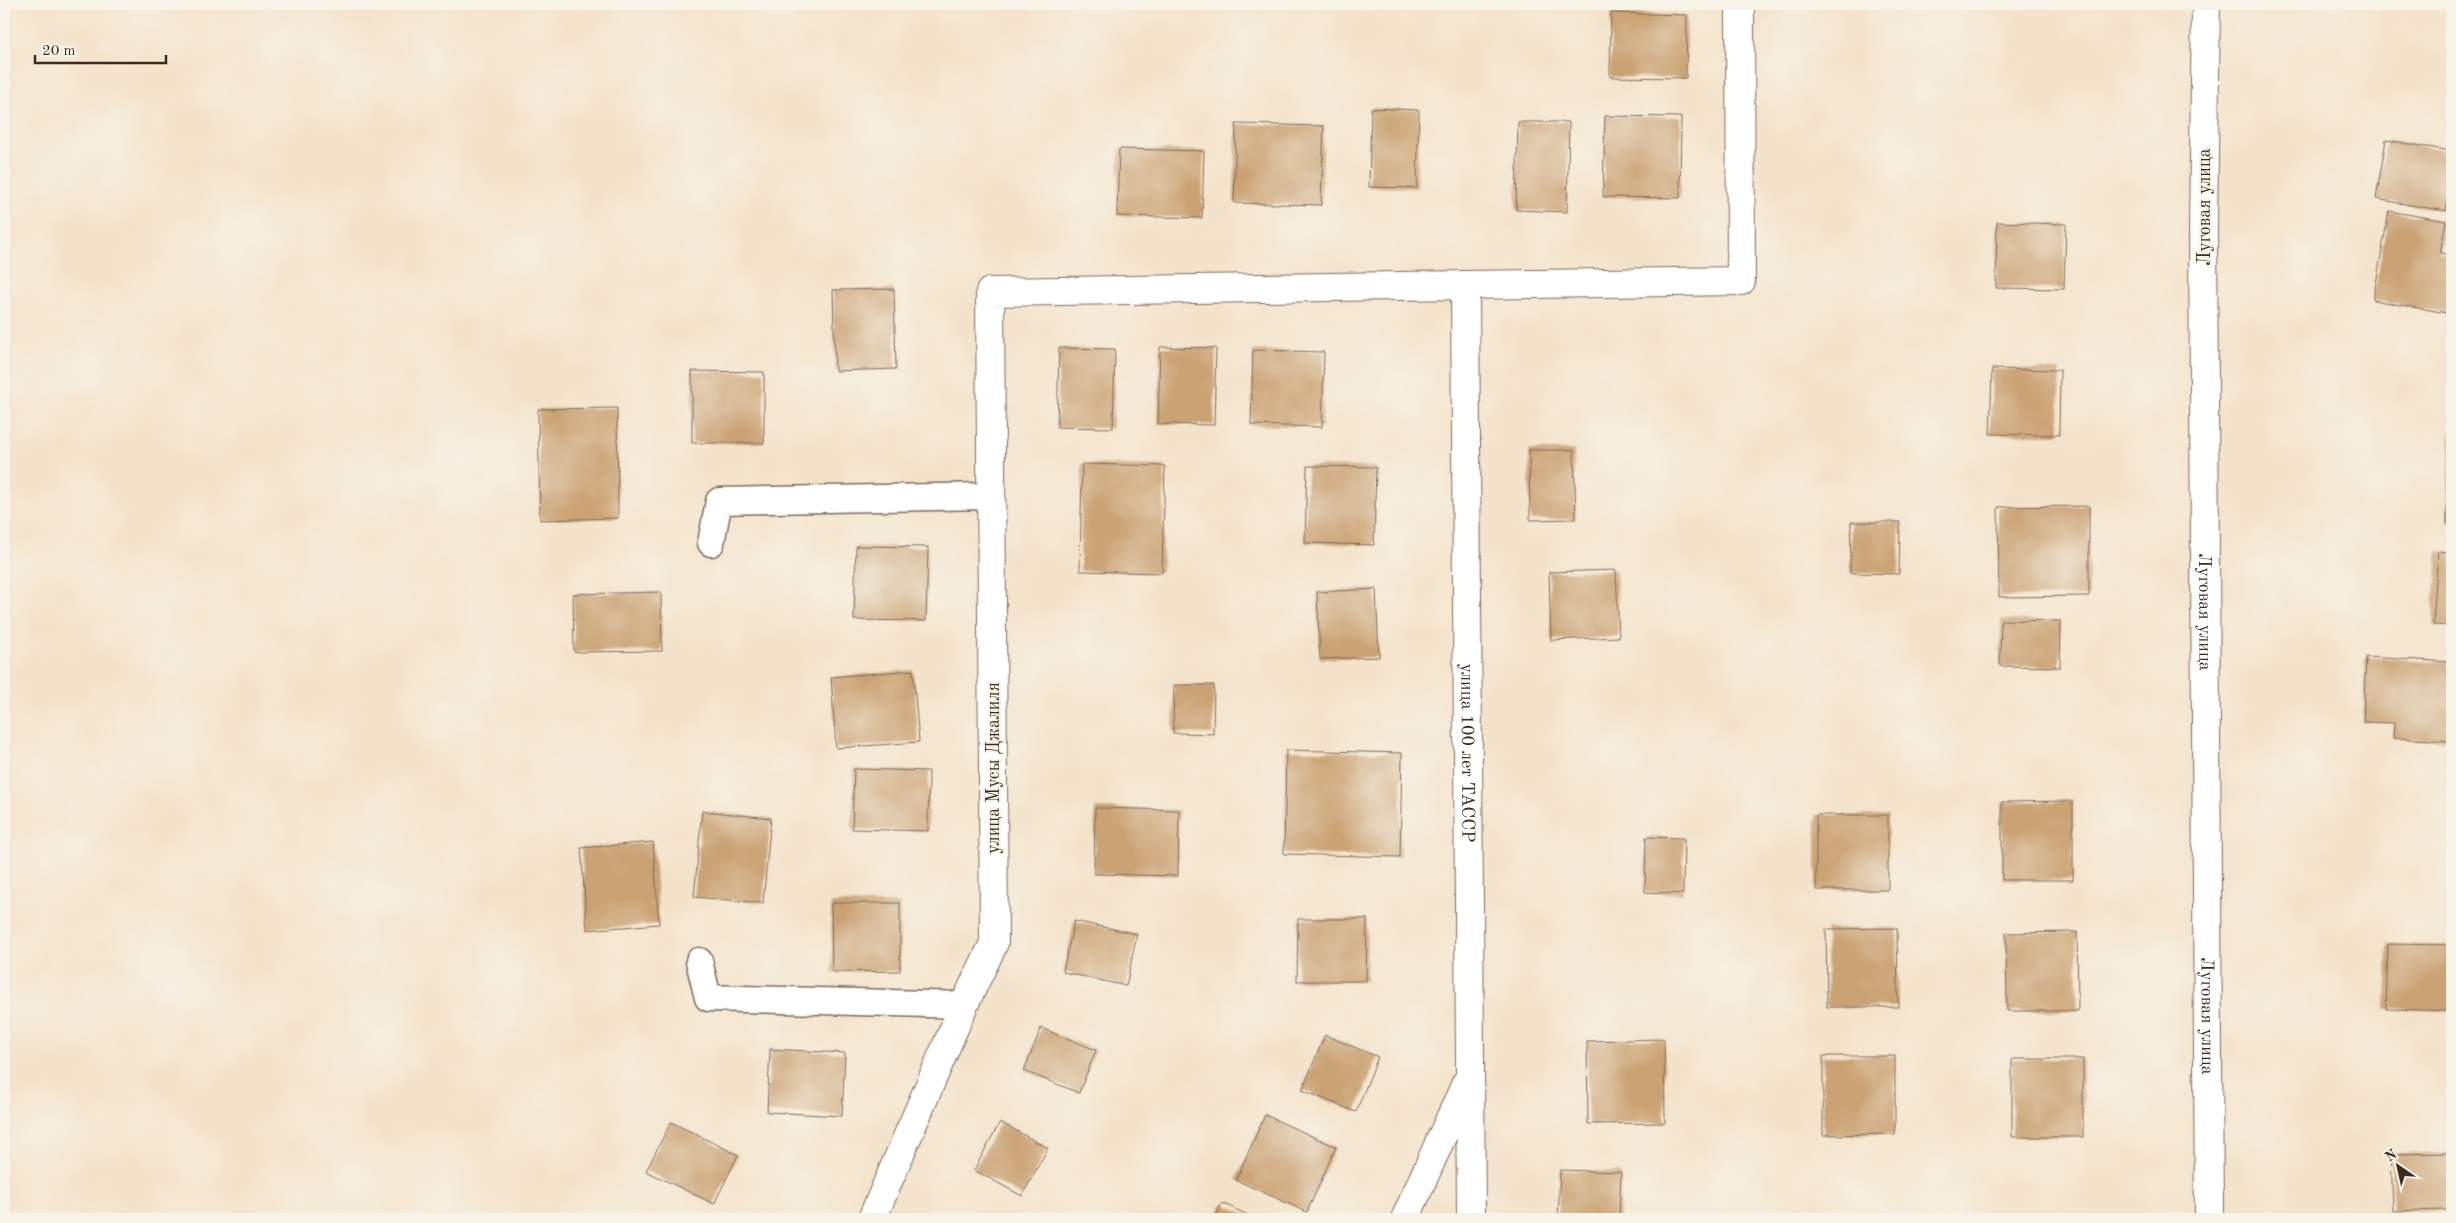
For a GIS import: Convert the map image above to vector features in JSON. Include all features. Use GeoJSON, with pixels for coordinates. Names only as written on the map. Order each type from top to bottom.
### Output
{"type":"FeatureCollection","features":[{"type":"Feature","properties":{"kind":"street"},"geometry":{"type":"LineString","coordinates":[[1465,285],[1741,281],[1740,4]]}},
{"type":"Feature","properties":{"kind":"street","name":"Луговая улица"},"geometry":{"type":"LineString","coordinates":[[2206,4],[2203,229],[2209,1219]]}},
{"type":"Feature","properties":{"kind":"street","name":"улица Мусы Джалиля"},"geometry":{"type":"LineString","coordinates":[[872,1219],[964,1005],[994,943],[990,292],[1465,285]]}},
{"type":"Feature","properties":{"kind":"street","name":"улица 100 лет ТАССР"},"geometry":{"type":"LineString","coordinates":[[1465,285],[1471,1219]]}},
{"type":"Feature","properties":{"kind":"street"},"geometry":{"type":"LineString","coordinates":[[1405,1219],[1470,1075]]}},
{"type":"Feature","properties":{"kind":"lane"},"geometry":{"type":"LineString","coordinates":[[711,543],[719,501],[991,496]]}},
{"type":"Feature","properties":{"kind":"lane"},"geometry":{"type":"LineString","coordinates":[[699,961],[708,998],[964,1005]]}},
{"type":"Feature","properties":{"kind":"building"},"geometry":{"type":"Polygon","coordinates":[[[1611,13],[1687,15],[1686,78],[1610,77],[1611,13]]]}},
{"type":"Feature","properties":{"kind":"building"},"geometry":{"type":"Polygon","coordinates":[[[1371,108],[1419,110],[1417,188],[1369,187],[1371,108]]]}},
{"type":"Feature","properties":{"kind":"building"},"geometry":{"type":"Polygon","coordinates":[[[1605,116],[1681,117],[1680,198],[1603,197],[1605,116]]]}},
{"type":"Feature","properties":{"kind":"building"},"geometry":{"type":"Polygon","coordinates":[[[1518,122],[1569,122],[1567,212],[1516,210],[1518,122]]]}},
{"type":"Feature","properties":{"kind":"building"},"geometry":{"type":"Polygon","coordinates":[[[1236,124],[1324,126],[1321,205],[1234,203],[1236,124]]]}},
{"type":"Feature","properties":{"kind":"building"},"geometry":{"type":"Polygon","coordinates":[[[2386,140],[2452,151],[2452,172],[2446,211],[2376,199],[2386,140]]]}},
{"type":"Feature","properties":{"kind":"building"},"geometry":{"type":"Polygon","coordinates":[[[1119,149],[1204,151],[1202,218],[1117,216],[1119,149]]]}},
{"type":"Feature","properties":{"kind":"building"},"geometry":{"type":"Polygon","coordinates":[[[2389,211],[2446,221],[2440,253],[2452,255],[2452,314],[2373,300],[2389,211]]]}},
{"type":"Feature","properties":{"kind":"building"},"geometry":{"type":"Polygon","coordinates":[[[1997,222],[2066,224],[2064,289],[1996,288],[1997,222]]]}},
{"type":"Feature","properties":{"kind":"building"},"geometry":{"type":"Polygon","coordinates":[[[894,289],[896,369],[835,371],[833,290],[894,289]]]}},
{"type":"Feature","properties":{"kind":"building"},"geometry":{"type":"Polygon","coordinates":[[[1160,347],[1216,348],[1214,425],[1158,424],[1160,347]]]}},
{"type":"Feature","properties":{"kind":"building"},"geometry":{"type":"Polygon","coordinates":[[[1059,348],[1115,349],[1113,428],[1057,427],[1059,348]]]}},
{"type":"Feature","properties":{"kind":"building"},"geometry":{"type":"Polygon","coordinates":[[[1253,350],[1324,352],[1322,427],[1251,425],[1253,350]]]}},
{"type":"Feature","properties":{"kind":"building"},"geometry":{"type":"Polygon","coordinates":[[[1992,369],[2060,370],[2059,435],[1990,434],[1992,369]]]}},
{"type":"Feature","properties":{"kind":"building"},"geometry":{"type":"Polygon","coordinates":[[[692,371],[764,372],[764,443],[692,443],[692,371]]]}},
{"type":"Feature","properties":{"kind":"building"},"geometry":{"type":"Polygon","coordinates":[[[617,408],[618,518],[540,520],[538,409],[617,408]]]}},
{"type":"Feature","properties":{"kind":"building"},"geometry":{"type":"Polygon","coordinates":[[[2450,433],[2452,433],[2452,523],[2447,523],[2450,433]]]}},
{"type":"Feature","properties":{"kind":"building"},"geometry":{"type":"Polygon","coordinates":[[[1529,450],[1574,450],[1576,519],[1530,520],[1529,450]]]}},
{"type":"Feature","properties":{"kind":"building"},"geometry":{"type":"Polygon","coordinates":[[[1082,464],[1165,466],[1162,573],[1080,571],[1082,464]]]}},
{"type":"Feature","properties":{"kind":"building"},"geometry":{"type":"Polygon","coordinates":[[[1307,466],[1376,467],[1374,545],[1305,543],[1307,466]]]}},
{"type":"Feature","properties":{"kind":"building"},"geometry":{"type":"Polygon","coordinates":[[[2089,506],[2089,596],[1999,597],[1998,507],[2089,506]]]}},
{"type":"Feature","properties":{"kind":"building"},"geometry":{"type":"Polygon","coordinates":[[[1851,522],[1900,522],[1899,574],[1850,573],[1851,522]]]}},
{"type":"Feature","properties":{"kind":"building"},"geometry":{"type":"Polygon","coordinates":[[[856,546],[928,547],[926,621],[854,620],[856,546]]]}},
{"type":"Feature","properties":{"kind":"building"},"geometry":{"type":"Polygon","coordinates":[[[2438,551],[2452,552],[2452,626],[2433,625],[2438,551]]]}},
{"type":"Feature","properties":{"kind":"building"},"geometry":{"type":"Polygon","coordinates":[[[1616,570],[1619,637],[1551,640],[1549,572],[1616,570]]]}},
{"type":"Feature","properties":{"kind":"building"},"geometry":{"type":"Polygon","coordinates":[[[1376,589],[1379,657],[1320,659],[1317,592],[1376,589]]]}},
{"type":"Feature","properties":{"kind":"building"},"geometry":{"type":"Polygon","coordinates":[[[661,592],[662,651],[574,652],[573,594],[661,592]]]}},
{"type":"Feature","properties":{"kind":"building"},"geometry":{"type":"Polygon","coordinates":[[[2001,620],[2061,621],[2060,667],[2000,666],[2001,620]]]}},
{"type":"Feature","properties":{"kind":"building"},"geometry":{"type":"Polygon","coordinates":[[[2366,657],[2452,662],[2452,741],[2393,738],[2394,723],[2363,722],[2366,657]]]}},
{"type":"Feature","properties":{"kind":"building"},"geometry":{"type":"Polygon","coordinates":[[[913,670],[919,742],[836,748],[831,677],[913,670]]]}},
{"type":"Feature","properties":{"kind":"building"},"geometry":{"type":"Polygon","coordinates":[[[1174,685],[1214,685],[1213,734],[1173,733],[1174,685]]]}},
{"type":"Feature","properties":{"kind":"building"},"geometry":{"type":"Polygon","coordinates":[[[1286,750],[1402,753],[1400,857],[1284,854],[1286,750]]]}},
{"type":"Feature","properties":{"kind":"building"},"geometry":{"type":"Polygon","coordinates":[[[854,769],[929,771],[928,831],[852,829],[854,769]]]}},
{"type":"Feature","properties":{"kind":"building"},"geometry":{"type":"Polygon","coordinates":[[[2073,801],[2073,880],[2002,880],[2002,802],[2073,801]]]}},
{"type":"Feature","properties":{"kind":"building"},"geometry":{"type":"Polygon","coordinates":[[[1095,808],[1179,810],[1178,876],[1094,874],[1095,808]]]}},
{"type":"Feature","properties":{"kind":"building"},"geometry":{"type":"Polygon","coordinates":[[[702,811],[771,818],[763,903],[694,897],[702,811]]]}},
{"type":"Feature","properties":{"kind":"building"},"geometry":{"type":"Polygon","coordinates":[[[1816,815],[1888,815],[1888,890],[1816,890],[1816,815]]]}},
{"type":"Feature","properties":{"kind":"building"},"geometry":{"type":"Polygon","coordinates":[[[1646,837],[1684,838],[1683,894],[1645,892],[1646,837]]]}},
{"type":"Feature","properties":{"kind":"building"},"geometry":{"type":"Polygon","coordinates":[[[653,842],[659,924],[587,930],[581,848],[653,842]]]}},
{"type":"Feature","properties":{"kind":"building"},"geometry":{"type":"Polygon","coordinates":[[[831,903],[900,903],[900,971],[832,972],[831,903]]]}},
{"type":"Feature","properties":{"kind":"building"},"geometry":{"type":"Polygon","coordinates":[[[1298,919],[1367,919],[1366,981],[1297,981],[1298,919]]]}},
{"type":"Feature","properties":{"kind":"building"},"geometry":{"type":"Polygon","coordinates":[[[1074,921],[1137,934],[1126,986],[1063,972],[1074,921]]]}},
{"type":"Feature","properties":{"kind":"building"},"geometry":{"type":"Polygon","coordinates":[[[1897,928],[1898,1007],[1827,1007],[1826,929],[1897,928]]]}},
{"type":"Feature","properties":{"kind":"building"},"geometry":{"type":"Polygon","coordinates":[[[2077,932],[2078,1011],[2007,1011],[2006,933],[2077,932]]]}},
{"type":"Feature","properties":{"kind":"building"},"geometry":{"type":"Polygon","coordinates":[[[2388,944],[2452,945],[2452,1011],[2386,1009],[2388,944]]]}},
{"type":"Feature","properties":{"kind":"building"},"geometry":{"type":"Polygon","coordinates":[[[1041,1028],[1096,1050],[1079,1093],[1024,1071],[1041,1028]]]}},
{"type":"Feature","properties":{"kind":"building"},"geometry":{"type":"Polygon","coordinates":[[[1325,1035],[1378,1057],[1356,1112],[1302,1090],[1325,1035]]]}},
{"type":"Feature","properties":{"kind":"building"},"geometry":{"type":"Polygon","coordinates":[[[1664,1039],[1665,1123],[1588,1124],[1587,1041],[1664,1039]]]}},
{"type":"Feature","properties":{"kind":"building"},"geometry":{"type":"Polygon","coordinates":[[[770,1049],[845,1053],[842,1116],[767,1112],[770,1049]]]}},
{"type":"Feature","properties":{"kind":"building"},"geometry":{"type":"Polygon","coordinates":[[[1823,1056],[1895,1056],[1895,1134],[1823,1135],[1823,1056]]]}},
{"type":"Feature","properties":{"kind":"building"},"geometry":{"type":"Polygon","coordinates":[[[2012,1059],[2083,1059],[2083,1137],[2012,1137],[2012,1059]]]}},
{"type":"Feature","properties":{"kind":"building"},"geometry":{"type":"Polygon","coordinates":[[[1265,1115],[1336,1147],[1307,1212],[1236,1180],[1265,1115]]]}},
{"type":"Feature","properties":{"kind":"building"},"geometry":{"type":"Polygon","coordinates":[[[671,1122],[738,1155],[714,1204],[646,1171],[671,1122]]]}},
{"type":"Feature","properties":{"kind":"building"},"geometry":{"type":"Polygon","coordinates":[[[1000,1122],[1048,1148],[1022,1196],[974,1170],[1000,1122]]]}},
{"type":"Feature","properties":{"kind":"building"},"geometry":{"type":"Polygon","coordinates":[[[2452,1153],[2452,1210],[2393,1211],[2391,1154],[2452,1153]]]}},
{"type":"Feature","properties":{"kind":"building"},"geometry":{"type":"Polygon","coordinates":[[[1560,1170],[1621,1172],[1619,1219],[1558,1219],[1560,1170]]]}},
{"type":"Feature","properties":{"kind":"building"},"geometry":{"type":"Polygon","coordinates":[[[1222,1203],[1257,1219],[1215,1219],[1222,1203]]]}}]}
